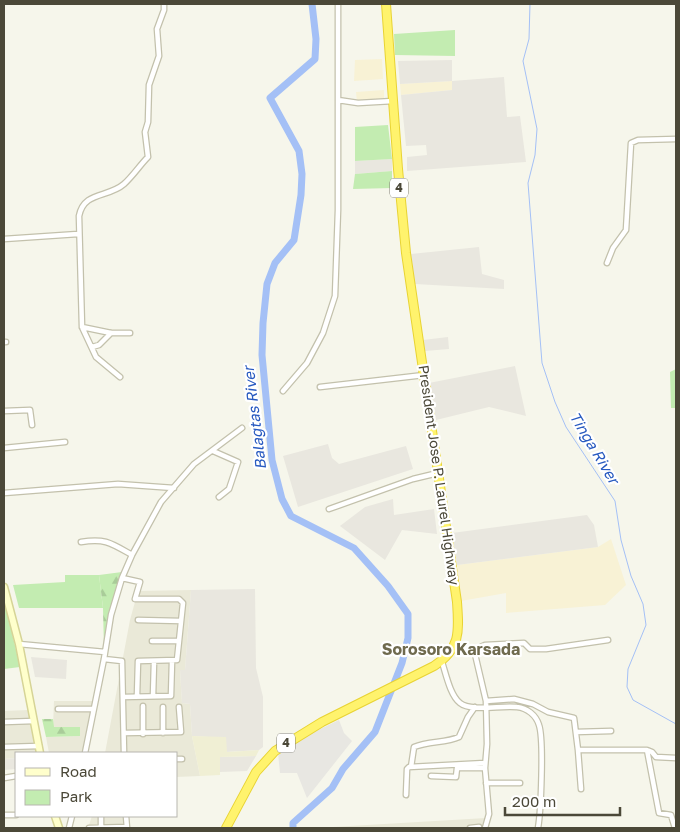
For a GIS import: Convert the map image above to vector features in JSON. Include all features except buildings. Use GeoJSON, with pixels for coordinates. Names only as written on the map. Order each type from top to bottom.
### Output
{"type":"FeatureCollection","features":[{"type":"Feature","properties":{"kind":"highway","name":"President Jose P. Laurel Highway"},"geometry":{"type":"LineString","coordinates":[[386,4],[403,226],[457,602],[457,633],[454,647]]}},
{"type":"Feature","properties":{"kind":"highway","name":"4"},"geometry":{"type":"LineString","coordinates":[[226,828],[256,772],[270,754],[290,740],[442,662],[454,647]]}},
{"type":"Feature","properties":{"kind":"main road"},"geometry":{"type":"LineString","coordinates":[[4,587],[19,644],[40,752]]}},
{"type":"Feature","properties":{"kind":"street"},"geometry":{"type":"LineString","coordinates":[[120,377],[96,357],[82,327],[78,234],[80,210],[86,201],[95,195],[114,191],[125,184],[148,157],[145,132],[148,122],[149,84],[160,56],[157,29],[164,10],[164,4]]}},
{"type":"Feature","properties":{"kind":"street"},"geometry":{"type":"LineString","coordinates":[[283,391],[307,364],[324,333],[335,296],[338,4]]}},
{"type":"Feature","properties":{"kind":"street"},"geometry":{"type":"LineString","coordinates":[[338,100],[358,103],[394,100]]}},
{"type":"Feature","properties":{"kind":"street"},"geometry":{"type":"LineString","coordinates":[[607,263],[612,248],[626,230],[631,143],[638,140],[676,139]]}},
{"type":"Feature","properties":{"kind":"street"},"geometry":{"type":"LineString","coordinates":[[4,238],[78,234]]}},
{"type":"Feature","properties":{"kind":"street"},"geometry":{"type":"LineString","coordinates":[[82,327],[111,333],[130,333]]}},
{"type":"Feature","properties":{"kind":"street"},"geometry":{"type":"LineString","coordinates":[[92,347],[99,345],[111,333]]}},
{"type":"Feature","properties":{"kind":"street"},"geometry":{"type":"LineString","coordinates":[[320,387],[424,375]]}},
{"type":"Feature","properties":{"kind":"street"},"geometry":{"type":"LineString","coordinates":[[4,411],[30,410],[32,425]]}},
{"type":"Feature","properties":{"kind":"street"},"geometry":{"type":"LineString","coordinates":[[84,752],[104,660],[110,615],[132,555],[151,516],[194,464],[242,428]]}},
{"type":"Feature","properties":{"kind":"street"},"geometry":{"type":"LineString","coordinates":[[4,448],[65,442]]}},
{"type":"Feature","properties":{"kind":"street"},"geometry":{"type":"LineString","coordinates":[[213,451],[238,462],[229,489],[219,498]]}},
{"type":"Feature","properties":{"kind":"street"},"geometry":{"type":"LineString","coordinates":[[329,509],[412,479],[438,473]]}},
{"type":"Feature","properties":{"kind":"street"},"geometry":{"type":"LineString","coordinates":[[4,493],[100,488],[118,484],[174,488]]}},
{"type":"Feature","properties":{"kind":"street"},"geometry":{"type":"LineString","coordinates":[[81,542],[98,539],[108,542],[132,555]]}},
{"type":"Feature","properties":{"kind":"street"},"geometry":{"type":"LineString","coordinates":[[122,578],[140,582],[135,597],[138,600],[182,600],[177,660],[138,661],[137,696]]}},
{"type":"Feature","properties":{"kind":"street"},"geometry":{"type":"LineString","coordinates":[[138,620],[181,621]]}},
{"type":"Feature","properties":{"kind":"street"},"geometry":{"type":"LineString","coordinates":[[454,647],[474,650],[485,645],[514,642],[524,643],[530,648],[546,649],[608,640]]}},
{"type":"Feature","properties":{"kind":"street"},"geometry":{"type":"LineString","coordinates":[[152,641],[179,641]]}},
{"type":"Feature","properties":{"kind":"street"},"geometry":{"type":"LineString","coordinates":[[19,644],[105,652]]}},
{"type":"Feature","properties":{"kind":"street"},"geometry":{"type":"LineString","coordinates":[[470,828],[482,828],[488,814],[485,766],[487,744],[486,704],[474,650]]}},
{"type":"Feature","properties":{"kind":"street"},"geometry":{"type":"LineString","coordinates":[[104,660],[122,661],[124,752]]}},
{"type":"Feature","properties":{"kind":"street"},"geometry":{"type":"LineString","coordinates":[[123,697],[171,696],[172,661]]}},
{"type":"Feature","properties":{"kind":"street"},"geometry":{"type":"LineString","coordinates":[[153,696],[154,662]]}},
{"type":"Feature","properties":{"kind":"street"},"geometry":{"type":"LineString","coordinates":[[442,662],[454,697],[464,706],[475,707],[514,699],[533,704],[548,712],[574,718],[581,789]]}},
{"type":"Feature","properties":{"kind":"street"},"geometry":{"type":"LineString","coordinates":[[486,704],[523,708],[534,716],[540,727],[540,814],[538,828]]}},
{"type":"Feature","properties":{"kind":"street"},"geometry":{"type":"LineString","coordinates":[[143,706],[143,734]]}},
{"type":"Feature","properties":{"kind":"street"},"geometry":{"type":"LineString","coordinates":[[163,733],[164,707]]}},
{"type":"Feature","properties":{"kind":"street"},"geometry":{"type":"LineString","coordinates":[[124,733],[181,732],[179,707]]}},
{"type":"Feature","properties":{"kind":"street"},"geometry":{"type":"LineString","coordinates":[[411,767],[414,747],[428,742],[451,740],[459,737],[468,716],[475,707]]}},
{"type":"Feature","properties":{"kind":"street"},"geometry":{"type":"LineString","coordinates":[[58,709],[93,709]]}},
{"type":"Feature","properties":{"kind":"street"},"geometry":{"type":"LineString","coordinates":[[4,722],[34,721]]}},
{"type":"Feature","properties":{"kind":"street"},"geometry":{"type":"LineString","coordinates":[[576,732],[611,731]]}},
{"type":"Feature","properties":{"kind":"street"},"geometry":{"type":"LineString","coordinates":[[4,747],[38,746]]}},
{"type":"Feature","properties":{"kind":"street"},"geometry":{"type":"LineString","coordinates":[[578,750],[647,750],[656,757],[676,758]]}},
{"type":"Feature","properties":{"kind":"street"},"geometry":{"type":"LineString","coordinates":[[647,750],[659,813],[672,815],[675,828]]}},
{"type":"Feature","properties":{"kind":"street"},"geometry":{"type":"LineString","coordinates":[[406,795],[407,769],[411,767],[485,766]]}},
{"type":"Feature","properties":{"kind":"street"},"geometry":{"type":"LineString","coordinates":[[431,776],[456,777],[457,768],[485,766]]}},
{"type":"Feature","properties":{"kind":"street"},"geometry":{"type":"LineString","coordinates":[[486,783],[520,783]]}},
{"type":"Feature","properties":{"kind":"street"},"geometry":{"type":"LineString","coordinates":[[89,828],[127,828]]}},
{"type":"Feature","properties":{"kind":"shaded area"},"geometry":{"type":"Polygon","coordinates":[[[382,59],[383,79],[354,81],[355,60],[382,59]]]}},
{"type":"Feature","properties":{"kind":"shaded area"},"geometry":{"type":"Polygon","coordinates":[[[452,60],[452,81],[400,84],[398,61],[452,60]]]}},
{"type":"Feature","properties":{"kind":"shaded area"},"geometry":{"type":"Polygon","coordinates":[[[504,77],[507,117],[520,116],[526,162],[407,171],[407,157],[427,155],[426,145],[406,146],[401,95],[452,90],[452,81],[504,77]]]}},
{"type":"Feature","properties":{"kind":"shaded area"},"geometry":{"type":"Polygon","coordinates":[[[452,81],[452,90],[401,95],[400,84],[452,81]]]}},
{"type":"Feature","properties":{"kind":"shaded area"},"geometry":{"type":"Polygon","coordinates":[[[384,90],[384,100],[357,102],[356,92],[384,90]]]}},
{"type":"Feature","properties":{"kind":"shaded area"},"geometry":{"type":"Polygon","coordinates":[[[392,159],[392,171],[355,174],[355,161],[392,159]]]}},
{"type":"Feature","properties":{"kind":"shaded area"},"geometry":{"type":"Polygon","coordinates":[[[479,247],[482,274],[504,280],[504,289],[415,284],[411,254],[479,247]]]}},
{"type":"Feature","properties":{"kind":"shaded area"},"geometry":{"type":"Polygon","coordinates":[[[448,337],[449,349],[425,351],[423,340],[448,337]]]}},
{"type":"Feature","properties":{"kind":"shaded area"},"geometry":{"type":"Polygon","coordinates":[[[515,366],[526,416],[489,407],[436,420],[429,383],[515,366]]]}},
{"type":"Feature","properties":{"kind":"shaded area"},"geometry":{"type":"Polygon","coordinates":[[[328,444],[332,458],[339,464],[406,446],[413,469],[298,507],[283,456],[328,444]]]}},
{"type":"Feature","properties":{"kind":"shaded area"},"geometry":{"type":"Polygon","coordinates":[[[393,499],[394,515],[434,509],[437,534],[402,530],[385,560],[340,526],[365,507],[393,499]]]}},
{"type":"Feature","properties":{"kind":"shaded area"},"geometry":{"type":"Polygon","coordinates":[[[587,515],[594,525],[598,547],[457,565],[452,533],[587,515]]]}},
{"type":"Feature","properties":{"kind":"shaded area"},"geometry":{"type":"Polygon","coordinates":[[[611,539],[626,585],[605,605],[506,613],[506,593],[461,601],[457,565],[598,547],[611,539]]]}},
{"type":"Feature","properties":{"kind":"shaded area"},"geometry":{"type":"Polygon","coordinates":[[[255,589],[256,668],[263,697],[263,747],[259,750],[226,752],[226,738],[192,736],[190,704],[182,703],[180,670],[185,670],[191,590],[255,589]]]}},
{"type":"Feature","properties":{"kind":"shaded area"},"geometry":{"type":"Polygon","coordinates":[[[191,590],[185,670],[180,671],[182,703],[190,704],[192,736],[200,776],[178,777],[178,752],[105,752],[130,620],[138,591],[191,590]]]}},
{"type":"Feature","properties":{"kind":"shaded area"},"geometry":{"type":"Polygon","coordinates":[[[31,657],[67,660],[66,679],[35,677],[31,657]]]}},
{"type":"Feature","properties":{"kind":"shaded area"},"geometry":{"type":"Polygon","coordinates":[[[54,701],[93,701],[83,752],[49,752],[46,737],[80,736],[80,727],[53,727],[54,701]]]}},
{"type":"Feature","properties":{"kind":"shaded area"},"geometry":{"type":"Polygon","coordinates":[[[28,710],[37,752],[15,752],[15,758],[4,759],[4,711],[28,710]]]}},
{"type":"Feature","properties":{"kind":"shaded area"},"geometry":{"type":"Polygon","coordinates":[[[339,720],[344,733],[352,741],[307,798],[297,773],[280,773],[278,753],[291,743],[339,720]]]}},
{"type":"Feature","properties":{"kind":"shaded area"},"geometry":{"type":"Polygon","coordinates":[[[192,736],[226,737],[227,752],[259,750],[256,756],[220,757],[220,775],[200,776],[192,736]]]}},
{"type":"Feature","properties":{"kind":"shaded area"},"geometry":{"type":"Polygon","coordinates":[[[256,756],[247,771],[220,772],[220,757],[256,756]]]}},
{"type":"Feature","properties":{"kind":"shaded area"},"geometry":{"type":"Polygon","coordinates":[[[15,758],[15,769],[4,770],[4,759],[15,758]]]}},
{"type":"Feature","properties":{"kind":"shaded area"},"geometry":{"type":"Polygon","coordinates":[[[92,817],[123,817],[123,828],[88,828],[92,817]]]}},
{"type":"Feature","properties":{"kind":"shaded area"},"geometry":{"type":"Polygon","coordinates":[[[486,818],[482,828],[316,828],[486,818]]]}},
{"type":"Feature","properties":{"kind":"green space"},"geometry":{"type":"Polygon","coordinates":[[[455,30],[455,56],[395,55],[394,34],[455,30]]]}},
{"type":"Feature","properties":{"kind":"green space"},"geometry":{"type":"Polygon","coordinates":[[[388,125],[392,159],[355,161],[355,127],[388,125]]]}},
{"type":"Feature","properties":{"kind":"green space"},"geometry":{"type":"Polygon","coordinates":[[[392,171],[392,188],[353,189],[355,174],[392,171]]]}},
{"type":"Feature","properties":{"kind":"green space"},"geometry":{"type":"Polygon","coordinates":[[[676,369],[676,408],[671,408],[670,372],[676,369]]]}},
{"type":"Feature","properties":{"kind":"green space"},"geometry":{"type":"Polygon","coordinates":[[[122,572],[109,615],[104,650],[103,608],[99,575],[122,572]]]}},
{"type":"Feature","properties":{"kind":"green space"},"geometry":{"type":"Polygon","coordinates":[[[65,575],[99,575],[103,608],[19,608],[13,585],[65,582],[65,575]]]}},
{"type":"Feature","properties":{"kind":"green space"},"geometry":{"type":"Polygon","coordinates":[[[4,599],[20,667],[4,669],[4,599]]]}},
{"type":"Feature","properties":{"kind":"green space"},"geometry":{"type":"Polygon","coordinates":[[[42,719],[53,719],[54,727],[80,727],[80,736],[46,737],[42,719]]]}},
{"type":"Feature","properties":{"kind":"waterway","name":"Balagtas River"},"geometry":{"type":"LineString","coordinates":[[293,828],[293,823],[332,788],[343,769],[375,732],[402,663],[408,638],[408,614],[388,586],[354,548],[291,516],[282,499],[272,460],[262,355],[267,284],[275,263],[294,240],[301,195],[302,174],[299,151],[270,98],[315,59],[316,39],[312,4]]}},
{"type":"Feature","properties":{"kind":"waterway","name":"Tinga River"},"geometry":{"type":"LineString","coordinates":[[530,4],[529,39],[523,61],[537,129],[535,155],[528,183],[542,363],[555,402],[566,427],[615,501],[621,540],[631,576],[643,604],[646,625],[628,669],[627,687],[633,700],[676,724]]}},
{"type":"Feature","properties":{"kind":"district","name":"Sorosoro Karsada"},"geometry":{"type":"Point","coordinates":[451,649]}}]}
